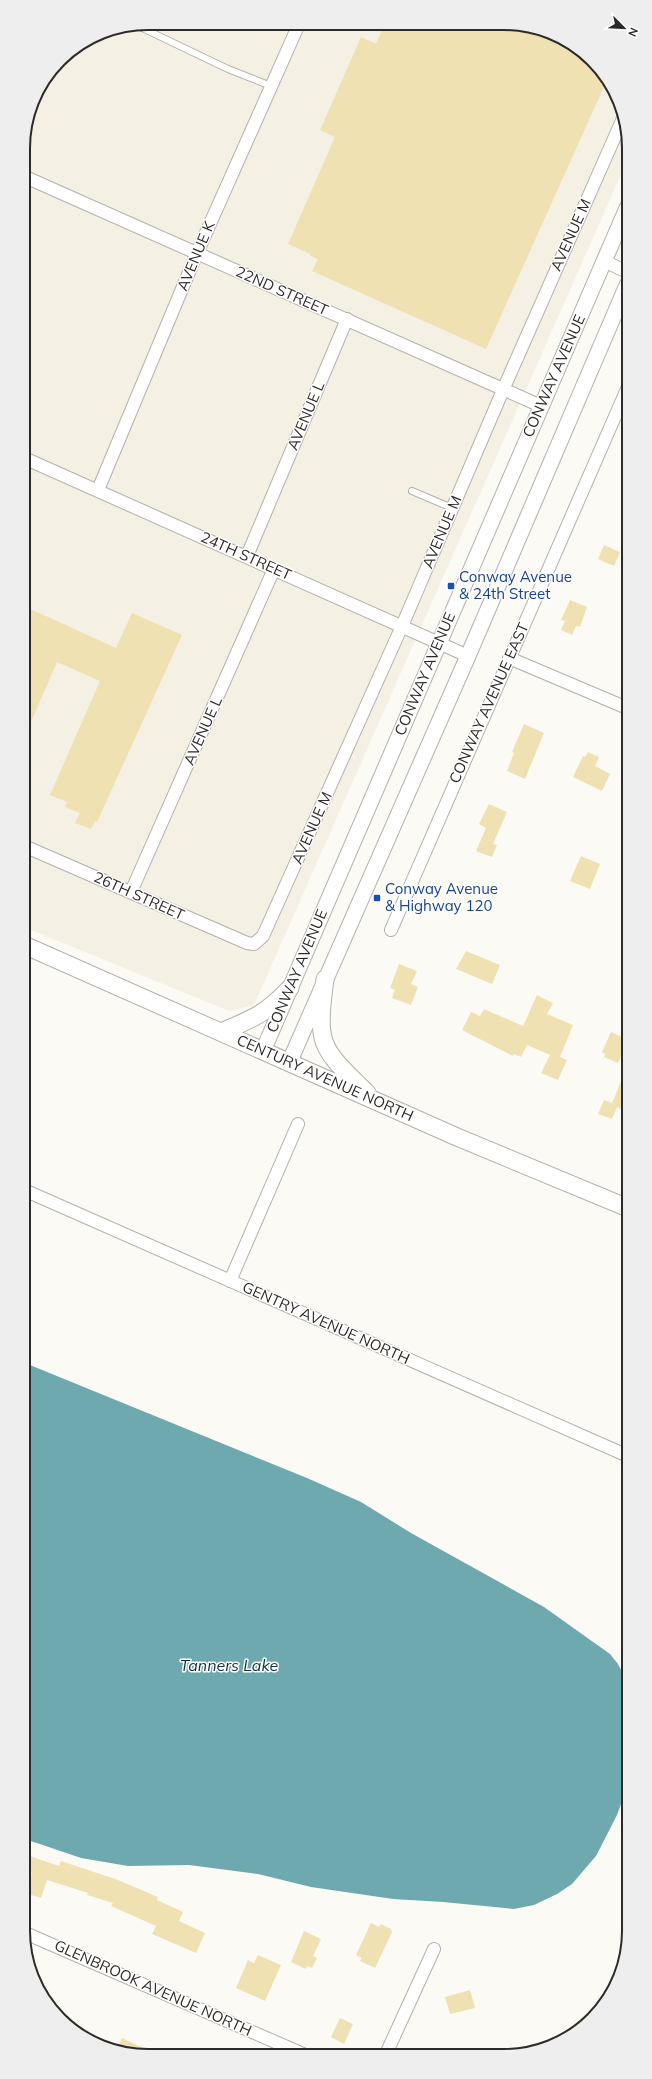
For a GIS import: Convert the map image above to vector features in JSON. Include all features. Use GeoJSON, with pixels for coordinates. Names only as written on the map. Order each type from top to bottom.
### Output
{"type":"FeatureCollection","features":[{"type":"Feature","properties":{"kind":"main road","name":"CENTURY AVENUE NORTH"},"geometry":{"type":"LineString","coordinates":[[30,948],[289,1063],[622,1205]]}},
{"type":"Feature","properties":{"kind":"main road"},"geometry":{"type":"LineString","coordinates":[[325,979],[320,1021],[325,1046],[335,1062],[375,1100]]}},
{"type":"Feature","properties":{"kind":"main road"},"geometry":{"type":"LineString","coordinates":[[221,1032],[257,1017],[274,1006],[290,988]]}},
{"type":"Feature","properties":{"kind":"street","name":"AVENUE K"},"geometry":{"type":"LineString","coordinates":[[98,490],[197,253],[296,30]]}},
{"type":"Feature","properties":{"kind":"street","name":"AVENUE M"},"geometry":{"type":"LineString","coordinates":[[254,944],[263,936],[269,924],[402,626],[502,390],[620,125]]}},
{"type":"Feature","properties":{"kind":"street","name":"22ND STREET"},"geometry":{"type":"LineString","coordinates":[[30,179],[540,406]]}},
{"type":"Feature","properties":{"kind":"street","name":"CONWAY AVENUE"},"geometry":{"type":"LineString","coordinates":[[263,1051],[540,406],[622,220]]}},
{"type":"Feature","properties":{"kind":"street"},"geometry":{"type":"LineString","coordinates":[[604,261],[622,270]]}},
{"type":"Feature","properties":{"kind":"street","name":"CONWAY AVENUE"},"geometry":{"type":"LineString","coordinates":[[289,1063],[468,656],[622,297]]}},
{"type":"Feature","properties":{"kind":"street","name":"AVENUE L"},"geometry":{"type":"LineString","coordinates":[[247,556],[347,319]]}},
{"type":"Feature","properties":{"kind":"street","name":"CONWAY AVENUE EAST"},"geometry":{"type":"LineString","coordinates":[[391,930],[622,399]]}},
{"type":"Feature","properties":{"kind":"street","name":"24TH STREET"},"geometry":{"type":"LineString","coordinates":[[30,461],[247,556],[468,656]]}},
{"type":"Feature","properties":{"kind":"street","name":"AVENUE L"},"geometry":{"type":"LineString","coordinates":[[131,892],[274,569]]}},
{"type":"Feature","properties":{"kind":"street"},"geometry":{"type":"LineString","coordinates":[[509,658],[622,706]]}},
{"type":"Feature","properties":{"kind":"street","name":"26TH STREET"},"geometry":{"type":"LineString","coordinates":[[30,849],[131,892],[191,920],[247,943],[254,944]]}},
{"type":"Feature","properties":{"kind":"street"},"geometry":{"type":"LineString","coordinates":[[230,1281],[298,1124]]}},
{"type":"Feature","properties":{"kind":"street","name":"GENTRY AVENUE NORTH"},"geometry":{"type":"LineString","coordinates":[[30,1193],[622,1453]]}},
{"type":"Feature","properties":{"kind":"street","name":"GLENBROOK AVENUE NORTH"},"geometry":{"type":"LineString","coordinates":[[30,1935],[292,2049]]}},
{"type":"Feature","properties":{"kind":"street"},"geometry":{"type":"LineString","coordinates":[[388,2049],[434,1949]]}},
{"type":"Feature","properties":{"kind":"lane"},"geometry":{"type":"LineString","coordinates":[[146,30],[228,69],[271,86]]}},
{"type":"Feature","properties":{"kind":"lane"},"geometry":{"type":"LineString","coordinates":[[412,491],[452,508]]}},
{"type":"Feature","properties":{"kind":"shaded area"},"geometry":{"type":"Polygon","coordinates":[[[141,30],[504,30],[527,32],[542,36],[576,54],[598,76],[610,96],[620,125],[622,172],[254,1005],[229,1011],[30,929],[30,141],[34,118],[42,96],[54,76],[76,54],[96,42],[125,32],[141,30]]]}},
{"type":"Feature","properties":{"kind":"water","name":"Tanners Lake"},"geometry":{"type":"Polygon","coordinates":[[[30,1365],[307,1478],[361,1502],[411,1533],[544,1607],[610,1654],[622,1672],[622,1801],[617,1815],[596,1856],[572,1884],[557,1894],[534,1905],[514,1909],[393,1899],[311,1887],[258,1874],[189,1865],[128,1866],[81,1858],[30,1841],[30,1365]]]}},
{"type":"Feature","properties":{"kind":"building"},"geometry":{"type":"Polygon","coordinates":[[[382,30],[504,30],[527,32],[549,39],[576,54],[598,76],[604,86],[486,349],[312,271],[318,259],[288,244],[335,137],[320,130],[361,37],[376,44],[382,30]]]}},
{"type":"Feature","properties":{"kind":"building"},"geometry":{"type":"Polygon","coordinates":[[[604,545],[620,552],[614,566],[598,559],[604,545]]]}},
{"type":"Feature","properties":{"kind":"building"},"geometry":{"type":"Polygon","coordinates":[[[570,600],[587,607],[580,627],[576,626],[572,635],[561,630],[565,621],[561,620],[570,600]]]}},
{"type":"Feature","properties":{"kind":"building"},"geometry":{"type":"Polygon","coordinates":[[[30,609],[116,648],[132,613],[182,635],[97,822],[95,821],[91,829],[75,823],[80,813],[65,807],[67,802],[50,795],[100,681],[57,662],[30,724],[30,609]]]}},
{"type":"Feature","properties":{"kind":"building"},"geometry":{"type":"Polygon","coordinates":[[[524,724],[544,733],[525,779],[507,771],[514,753],[512,752],[524,724]]]}},
{"type":"Feature","properties":{"kind":"building"},"geometry":{"type":"Polygon","coordinates":[[[588,752],[599,757],[595,766],[610,774],[602,791],[573,777],[583,756],[585,757],[588,752]]]}},
{"type":"Feature","properties":{"kind":"building"},"geometry":{"type":"Polygon","coordinates":[[[489,804],[507,812],[493,844],[497,845],[492,857],[476,851],[486,828],[479,824],[489,804]]]}},
{"type":"Feature","properties":{"kind":"building"},"geometry":{"type":"Polygon","coordinates":[[[581,856],[600,864],[590,889],[570,881],[581,856]]]}},
{"type":"Feature","properties":{"kind":"building"},"geometry":{"type":"Polygon","coordinates":[[[466,951],[500,965],[492,984],[456,969],[466,951]]]}},
{"type":"Feature","properties":{"kind":"building"},"geometry":{"type":"Polygon","coordinates":[[[399,964],[417,971],[411,984],[418,987],[411,1005],[392,998],[395,990],[390,988],[399,964]]]}},
{"type":"Feature","properties":{"kind":"building"},"geometry":{"type":"Polygon","coordinates":[[[537,995],[553,1003],[547,1014],[573,1025],[560,1057],[567,1060],[558,1080],[541,1073],[550,1055],[527,1045],[521,1057],[514,1054],[513,1056],[462,1030],[471,1012],[480,1016],[484,1009],[523,1026],[537,995]]]}},
{"type":"Feature","properties":{"kind":"building"},"geometry":{"type":"Polygon","coordinates":[[[611,1032],[622,1037],[622,1054],[618,1063],[604,1057],[605,1054],[602,1052],[611,1032]]]}},
{"type":"Feature","properties":{"kind":"building"},"geometry":{"type":"Polygon","coordinates":[[[622,1079],[622,1110],[617,1107],[612,1119],[598,1114],[604,1100],[612,1103],[622,1079]]]}},
{"type":"Feature","properties":{"kind":"building"},"geometry":{"type":"Polygon","coordinates":[[[30,1856],[59,1866],[61,1861],[118,1880],[158,1897],[157,1900],[183,1912],[179,1921],[205,1933],[196,1953],[152,1934],[156,1926],[111,1906],[113,1903],[87,1895],[88,1893],[47,1880],[41,1898],[30,1895],[30,1879],[32,1873],[30,1872],[30,1856]]]}},
{"type":"Feature","properties":{"kind":"building"},"geometry":{"type":"Polygon","coordinates":[[[371,1923],[379,1927],[381,1924],[391,1929],[392,1932],[375,1968],[360,1961],[362,1958],[356,1955],[371,1923]]]}},
{"type":"Feature","properties":{"kind":"building"},"geometry":{"type":"Polygon","coordinates":[[[304,1931],[321,1939],[313,1956],[317,1958],[312,1968],[307,1966],[306,1969],[291,1962],[304,1931]]]}},
{"type":"Feature","properties":{"kind":"building"},"geometry":{"type":"Polygon","coordinates":[[[258,1955],[281,1965],[265,2001],[236,1988],[248,1960],[254,1963],[258,1955]]]}},
{"type":"Feature","properties":{"kind":"building"},"geometry":{"type":"Polygon","coordinates":[[[470,1990],[475,2008],[450,2014],[445,1997],[470,1990]]]}},
{"type":"Feature","properties":{"kind":"building"},"geometry":{"type":"Polygon","coordinates":[[[340,2018],[353,2024],[344,2044],[331,2037],[340,2018]]]}},
{"type":"Feature","properties":{"kind":"building"},"geometry":{"type":"Polygon","coordinates":[[[122,2038],[145,2049],[125,2047],[119,2045],[122,2038]]]}},
{"type":"Feature","properties":{"kind":"place","name":"Conway Avenue & 24th Street"},"geometry":{"type":"Point","coordinates":[451,586]}},
{"type":"Feature","properties":{"kind":"place","name":"Conway Avenue & Highway 120"},"geometry":{"type":"Point","coordinates":[377,898]}}]}
